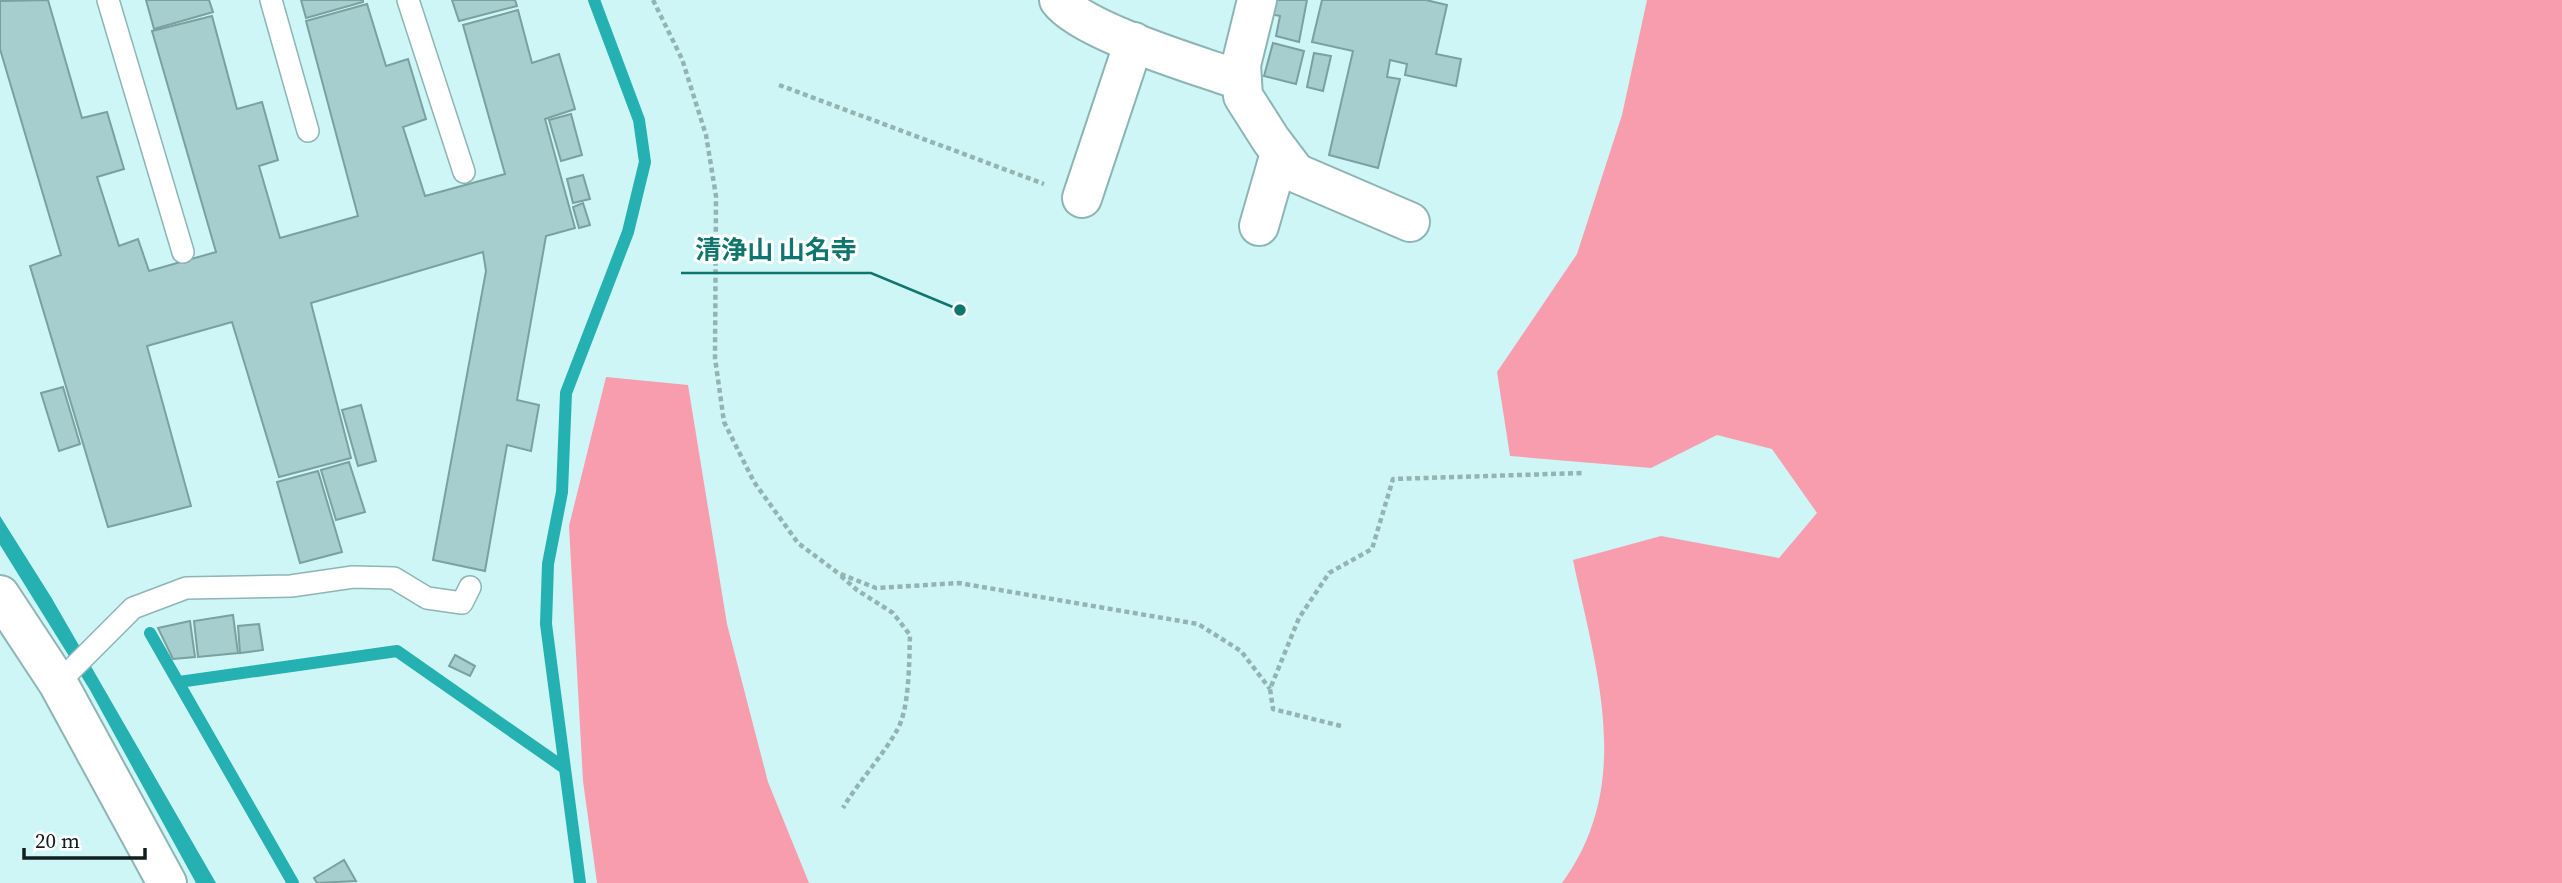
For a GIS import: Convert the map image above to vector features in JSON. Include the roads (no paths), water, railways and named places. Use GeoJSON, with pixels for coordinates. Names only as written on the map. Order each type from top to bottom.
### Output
{"type":"FeatureCollection","features":[{"type":"Feature","properties":{"kind":"street"},"geometry":{"type":"LineString","coordinates":[[1059,0],[1066,10],[1134,42],[1242,81]]}},
{"type":"Feature","properties":{"kind":"street"},"geometry":{"type":"LineString","coordinates":[[1257,0],[1241,65],[1243,96],[1280,153],[1296,173],[1410,222]]}},
{"type":"Feature","properties":{"kind":"street"},"geometry":{"type":"LineString","coordinates":[[1082,198],[1134,42]]}},
{"type":"Feature","properties":{"kind":"street"},"geometry":{"type":"LineString","coordinates":[[1259,226],[1280,153]]}},
{"type":"Feature","properties":{"kind":"street"},"geometry":{"type":"LineString","coordinates":[[0,595],[58,683],[167,883]]}},
{"type":"Feature","properties":{"kind":"lane"},"geometry":{"type":"LineString","coordinates":[[108,0],[183,251]]}},
{"type":"Feature","properties":{"kind":"lane"},"geometry":{"type":"LineString","coordinates":[[271,0],[308,131]]}},
{"type":"Feature","properties":{"kind":"lane"},"geometry":{"type":"LineString","coordinates":[[408,0],[464,173]]}},
{"type":"Feature","properties":{"kind":"lane"},"geometry":{"type":"LineString","coordinates":[[58,683],[133,608],[186,588],[291,586],[353,577],[394,578],[427,598],[462,603],[470,587]]}},
{"type":"Feature","properties":{"kind":"water"},"geometry":{"type":"Polygon","coordinates":[[[0,516],[51,597],[216,883],[196,883],[90,690],[0,545],[0,516]]]}},
{"type":"Feature","properties":{"kind":"waterway"},"geometry":{"type":"LineString","coordinates":[[580,883],[546,624],[548,564],[562,492],[566,393],[628,232],[645,162],[639,120],[594,0]]}},
{"type":"Feature","properties":{"kind":"waterway"},"geometry":{"type":"LineString","coordinates":[[150,633],[293,883]]}},
{"type":"Feature","properties":{"kind":"waterway"},"geometry":{"type":"LineString","coordinates":[[179,682],[397,651],[563,767]]}},
{"type":"Feature","properties":{"kind":"place","name":"清浄山 山名寺"},"geometry":{"type":"Point","coordinates":[960,310]}}]}
